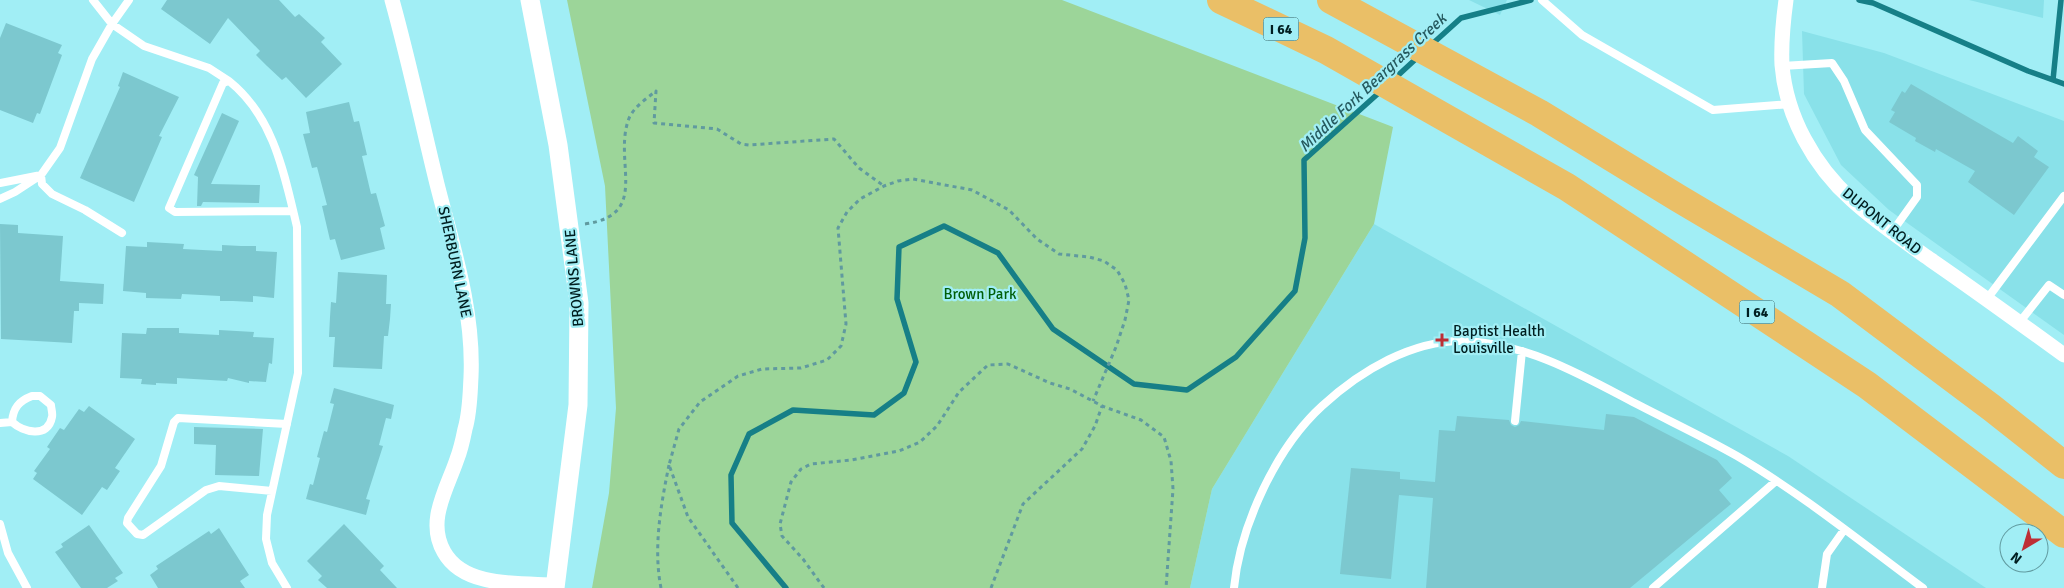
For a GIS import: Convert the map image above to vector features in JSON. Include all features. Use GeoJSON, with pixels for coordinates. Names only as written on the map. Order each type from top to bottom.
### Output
{"type":"FeatureCollection","features":[{"type":"Feature","properties":{"kind":"highway","name":"I 64"},"geometry":{"type":"LineString","coordinates":[[1222,0],[1340,58],[1567,187],[1867,385],[2064,534]]}},
{"type":"Feature","properties":{"kind":"highway"},"geometry":{"type":"LineString","coordinates":[[1331,0],[1539,113],[1840,294],[1992,408],[2064,465]]}},
{"type":"Feature","properties":{"kind":"street","name":"SHERBURN LANE"},"geometry":{"type":"LineString","coordinates":[[392,0],[467,307],[471,368],[470,402],[458,458],[441,500],[436,522],[438,538],[444,553],[453,563],[463,571],[481,579],[555,587]]}},
{"type":"Feature","properties":{"kind":"street","name":"BROWNS LANE"},"geometry":{"type":"LineString","coordinates":[[530,0],[558,145],[578,303],[578,405],[555,587]]}},
{"type":"Feature","properties":{"kind":"street","name":"DUPONT ROAD"},"geometry":{"type":"LineString","coordinates":[[1785,7],[1782,35],[1782,66],[1790,104],[1810,149],[1827,174],[1852,200],[1892,232],[2064,355]]}},
{"type":"Feature","properties":{"kind":"lane"},"geometry":{"type":"LineString","coordinates":[[93,0],[112,24],[144,46],[209,68],[229,81],[241,91],[253,106],[270,133],[297,226],[298,373],[267,515],[266,539],[272,563],[287,588]]}},
{"type":"Feature","properties":{"kind":"lane"},"geometry":{"type":"LineString","coordinates":[[0,199],[15,192],[41,175],[60,148],[92,59],[112,24],[129,0]]}},
{"type":"Feature","properties":{"kind":"lane"},"geometry":{"type":"LineString","coordinates":[[1542,0],[1582,35],[1713,110],[1790,104]]}},
{"type":"Feature","properties":{"kind":"lane"},"geometry":{"type":"LineString","coordinates":[[1782,66],[1832,63],[1844,81],[1865,130],[1917,185],[1917,197],[1892,232]]}},
{"type":"Feature","properties":{"kind":"lane"},"geometry":{"type":"LineString","coordinates":[[229,81],[223,83],[169,208],[175,212],[293,211]]}},
{"type":"Feature","properties":{"kind":"lane"},"geometry":{"type":"LineString","coordinates":[[0,183],[41,175]]}},
{"type":"Feature","properties":{"kind":"lane"},"geometry":{"type":"LineString","coordinates":[[41,175],[42,184],[52,194],[85,210],[122,233]]}},
{"type":"Feature","properties":{"kind":"lane"},"geometry":{"type":"LineString","coordinates":[[1987,299],[2064,196]]}},
{"type":"Feature","properties":{"kind":"lane"},"geometry":{"type":"LineString","coordinates":[[2019,322],[2049,285],[2064,295]]}},
{"type":"Feature","properties":{"kind":"lane"},"geometry":{"type":"LineString","coordinates":[[1234,588],[1245,538],[1272,472],[1288,446],[1312,416],[1340,390],[1390,359],[1413,350],[1440,343],[1466,341],[1522,350],[1568,368],[1736,456],[1776,481],[1923,588]]}},
{"type":"Feature","properties":{"kind":"lane"},"geometry":{"type":"LineString","coordinates":[[1515,421],[1522,350]]}},
{"type":"Feature","properties":{"kind":"lane"},"geometry":{"type":"LineString","coordinates":[[0,423],[12,422],[20,429],[40,432],[48,426],[52,417],[51,405],[40,396],[32,396],[17,406],[13,413],[12,422]]}},
{"type":"Feature","properties":{"kind":"lane"},"geometry":{"type":"LineString","coordinates":[[272,491],[219,486],[206,490],[143,535],[137,534],[127,523],[128,518],[161,466],[174,422],[178,418],[287,424]]}},
{"type":"Feature","properties":{"kind":"lane"},"geometry":{"type":"LineString","coordinates":[[1653,588],[1776,481]]}},
{"type":"Feature","properties":{"kind":"lane"},"geometry":{"type":"LineString","coordinates":[[0,524],[8,553],[27,588]]}},
{"type":"Feature","properties":{"kind":"lane"},"geometry":{"type":"LineString","coordinates":[[1822,588],[1827,554],[1844,530]]}},
{"type":"Feature","properties":{"kind":"path"},"geometry":{"type":"LineString","coordinates":[[569,226],[599,222],[611,216],[620,206],[626,192],[623,146],[628,120],[639,105],[656,91],[654,123],[717,129],[741,144],[749,145],[834,139],[859,168],[884,186]]}},
{"type":"Feature","properties":{"kind":"path"},"geometry":{"type":"LineString","coordinates":[[661,588],[658,573],[661,504],[669,464],[679,429],[700,402],[738,376],[762,369],[802,368],[827,360],[841,346],[846,324],[838,228],[847,212],[860,199],[884,186],[898,181],[913,179],[972,190],[1010,210],[1037,239],[1059,254],[1089,257],[1104,261],[1117,270],[1125,284],[1129,300],[1116,347],[1093,401]]}},
{"type":"Feature","properties":{"kind":"path"},"geometry":{"type":"LineString","coordinates":[[824,588],[803,559],[782,536],[781,517],[791,482],[801,469],[811,464],[852,460],[899,451],[920,442],[936,426],[959,392],[988,365],[1008,364],[1050,383],[1070,389],[1102,406],[1141,420],[1164,436],[1171,461],[1173,489],[1166,588]]}},
{"type":"Feature","properties":{"kind":"path"},"geometry":{"type":"LineString","coordinates":[[991,588],[1023,504],[1082,449],[1096,426],[1102,406]]}},
{"type":"Feature","properties":{"kind":"path"},"geometry":{"type":"LineString","coordinates":[[669,464],[688,517],[738,588]]}},
{"type":"Feature","properties":{"kind":"shaded area"},"geometry":{"type":"Polygon","coordinates":[[[1469,0],[1507,0],[1500,15],[1469,0]]]}},
{"type":"Feature","properties":{"kind":"shaded area"},"geometry":{"type":"Polygon","coordinates":[[[1969,0],[2044,0],[2043,18],[1969,0]]]}},
{"type":"Feature","properties":{"kind":"shaded area"},"geometry":{"type":"Polygon","coordinates":[[[1802,31],[1884,53],[2064,121],[2064,335],[1889,210],[1841,165],[1804,94],[1802,31]]]}},
{"type":"Feature","properties":{"kind":"shaded area","name":"Baptist Health Louisville"},"geometry":{"type":"Polygon","coordinates":[[[1374,224],[1788,456],[1986,588],[1190,588],[1212,489],[1374,224]]]}},
{"type":"Feature","properties":{"kind":"green space","name":"Brown Park"},"geometry":{"type":"Polygon","coordinates":[[[567,0],[1062,0],[1393,127],[1374,224],[1212,489],[1190,588],[592,588],[609,493],[616,408],[605,186],[567,0]]]}},
{"type":"Feature","properties":{"kind":"building"},"geometry":{"type":"Polygon","coordinates":[[[167,0],[279,0],[295,17],[299,14],[325,38],[321,42],[342,64],[306,98],[286,77],[282,80],[256,55],[260,51],[228,18],[210,44],[161,9],[167,0]]]}},
{"type":"Feature","properties":{"kind":"building"},"geometry":{"type":"Polygon","coordinates":[[[6,23],[62,45],[58,53],[62,55],[40,114],[37,113],[33,123],[0,110],[0,38],[6,23]]]}},
{"type":"Feature","properties":{"kind":"building"},"geometry":{"type":"Polygon","coordinates":[[[123,72],[179,97],[159,136],[162,137],[134,202],[80,178],[120,87],[118,86],[123,72]]]}},
{"type":"Feature","properties":{"kind":"building"},"geometry":{"type":"Polygon","coordinates":[[[1911,84],[2013,143],[2018,136],[2038,151],[2034,157],[2049,167],[2014,215],[1968,182],[1975,171],[1936,149],[1935,152],[1915,141],[1916,138],[1889,122],[1895,112],[1891,110],[1902,91],[1905,93],[1911,84]]]}},
{"type":"Feature","properties":{"kind":"building"},"geometry":{"type":"Polygon","coordinates":[[[349,102],[354,122],[359,121],[367,155],[362,156],[371,194],[376,193],[385,226],[380,228],[385,249],[341,260],[335,239],[330,240],[322,206],[327,205],[317,167],[312,168],[303,134],[310,133],[306,112],[349,102]]]}},
{"type":"Feature","properties":{"kind":"building"},"geometry":{"type":"Polygon","coordinates":[[[222,113],[239,121],[211,184],[260,185],[259,203],[203,202],[201,206],[197,206],[198,177],[194,175],[222,113]]]}},
{"type":"Feature","properties":{"kind":"building"},"geometry":{"type":"Polygon","coordinates":[[[0,224],[18,225],[18,233],[63,236],[60,281],[104,284],[103,304],[79,303],[79,311],[74,311],[72,343],[1,339],[0,224]]]}},
{"type":"Feature","properties":{"kind":"building"},"geometry":{"type":"Polygon","coordinates":[[[147,242],[184,244],[183,249],[222,251],[222,245],[256,246],[256,251],[277,252],[274,298],[253,296],[253,302],[220,301],[220,296],[182,294],[181,299],[146,298],[146,293],[123,291],[126,246],[147,247],[147,242]]]}},
{"type":"Feature","properties":{"kind":"building"},"geometry":{"type":"Polygon","coordinates":[[[338,272],[387,275],[386,304],[391,304],[388,336],[384,336],[382,369],[333,367],[335,337],[329,337],[330,317],[331,302],[336,303],[338,272]]]}},
{"type":"Feature","properties":{"kind":"building"},"geometry":{"type":"Polygon","coordinates":[[[147,328],[179,328],[179,333],[219,335],[219,330],[254,332],[253,337],[274,338],[272,364],[269,363],[266,382],[249,381],[249,383],[228,378],[227,381],[177,378],[177,384],[156,383],[156,385],[141,384],[142,379],[120,378],[122,333],[146,334],[147,328]]]}},
{"type":"Feature","properties":{"kind":"building"},"geometry":{"type":"Polygon","coordinates":[[[334,388],[394,405],[391,419],[386,418],[379,445],[383,446],[366,499],[370,500],[366,515],[306,499],[310,484],[313,485],[320,458],[317,457],[324,431],[327,432],[334,404],[330,403],[334,388]]]}},
{"type":"Feature","properties":{"kind":"building"},"geometry":{"type":"Polygon","coordinates":[[[89,406],[135,439],[115,468],[120,471],[107,490],[102,487],[82,515],[33,479],[37,473],[34,471],[50,449],[47,447],[60,428],[64,430],[79,409],[84,412],[89,406]]]}},
{"type":"Feature","properties":{"kind":"building"},"geometry":{"type":"Polygon","coordinates":[[[1606,414],[1634,417],[1717,460],[1732,478],[1719,490],[1731,504],[1630,588],[1426,588],[1433,498],[1399,495],[1391,579],[1340,574],[1351,468],[1400,472],[1400,479],[1435,482],[1439,430],[1455,431],[1457,416],[1509,420],[1511,425],[1515,427],[1521,421],[1604,430],[1606,414]]]}},
{"type":"Feature","properties":{"kind":"building"},"geometry":{"type":"Polygon","coordinates":[[[194,427],[263,429],[259,476],[215,475],[216,445],[194,444],[194,427]]]}},
{"type":"Feature","properties":{"kind":"building"},"geometry":{"type":"Polygon","coordinates":[[[344,524],[384,566],[380,570],[397,588],[327,588],[318,580],[322,576],[307,561],[344,524]]]}},
{"type":"Feature","properties":{"kind":"building"},"geometry":{"type":"Polygon","coordinates":[[[89,525],[123,573],[115,578],[118,581],[107,588],[81,588],[55,552],[63,547],[61,544],[89,525]]]}},
{"type":"Feature","properties":{"kind":"building"},"geometry":{"type":"Polygon","coordinates":[[[219,528],[249,575],[240,581],[245,588],[158,588],[150,575],[158,569],[156,566],[209,531],[211,534],[219,528]]]}},
{"type":"Feature","properties":{"kind":"waterway","name":"Middle Fork Beargrass Creek"},"geometry":{"type":"LineString","coordinates":[[1430,46],[1461,18],[1531,0]]}},
{"type":"Feature","properties":{"kind":"waterway","name":"Middle Fork Beargrass Creek"},"geometry":{"type":"LineString","coordinates":[[1859,0],[1873,3],[2028,71],[2064,84]]}},
{"type":"Feature","properties":{"kind":"waterway"},"geometry":{"type":"LineString","coordinates":[[2053,80],[2061,0]]}},
{"type":"Feature","properties":{"kind":"waterway","name":"Middle Fork Beargrass Creek"},"geometry":{"type":"LineString","coordinates":[[1393,80],[1419,56]]}},
{"type":"Feature","properties":{"kind":"waterway","name":"Middle Fork Beargrass Creek"},"geometry":{"type":"LineString","coordinates":[[786,588],[732,523],[731,475],[749,434],[793,410],[874,415],[904,393],[916,362],[897,299],[899,247],[944,226],[998,253],[1053,329],[1134,384],[1187,390],[1236,357],[1295,291],[1305,238],[1304,160],[1382,90]]}},
{"type":"Feature","properties":{"kind":"place","name":"Baptist Health Louisville"},"geometry":{"type":"Point","coordinates":[1442,340]}}]}
